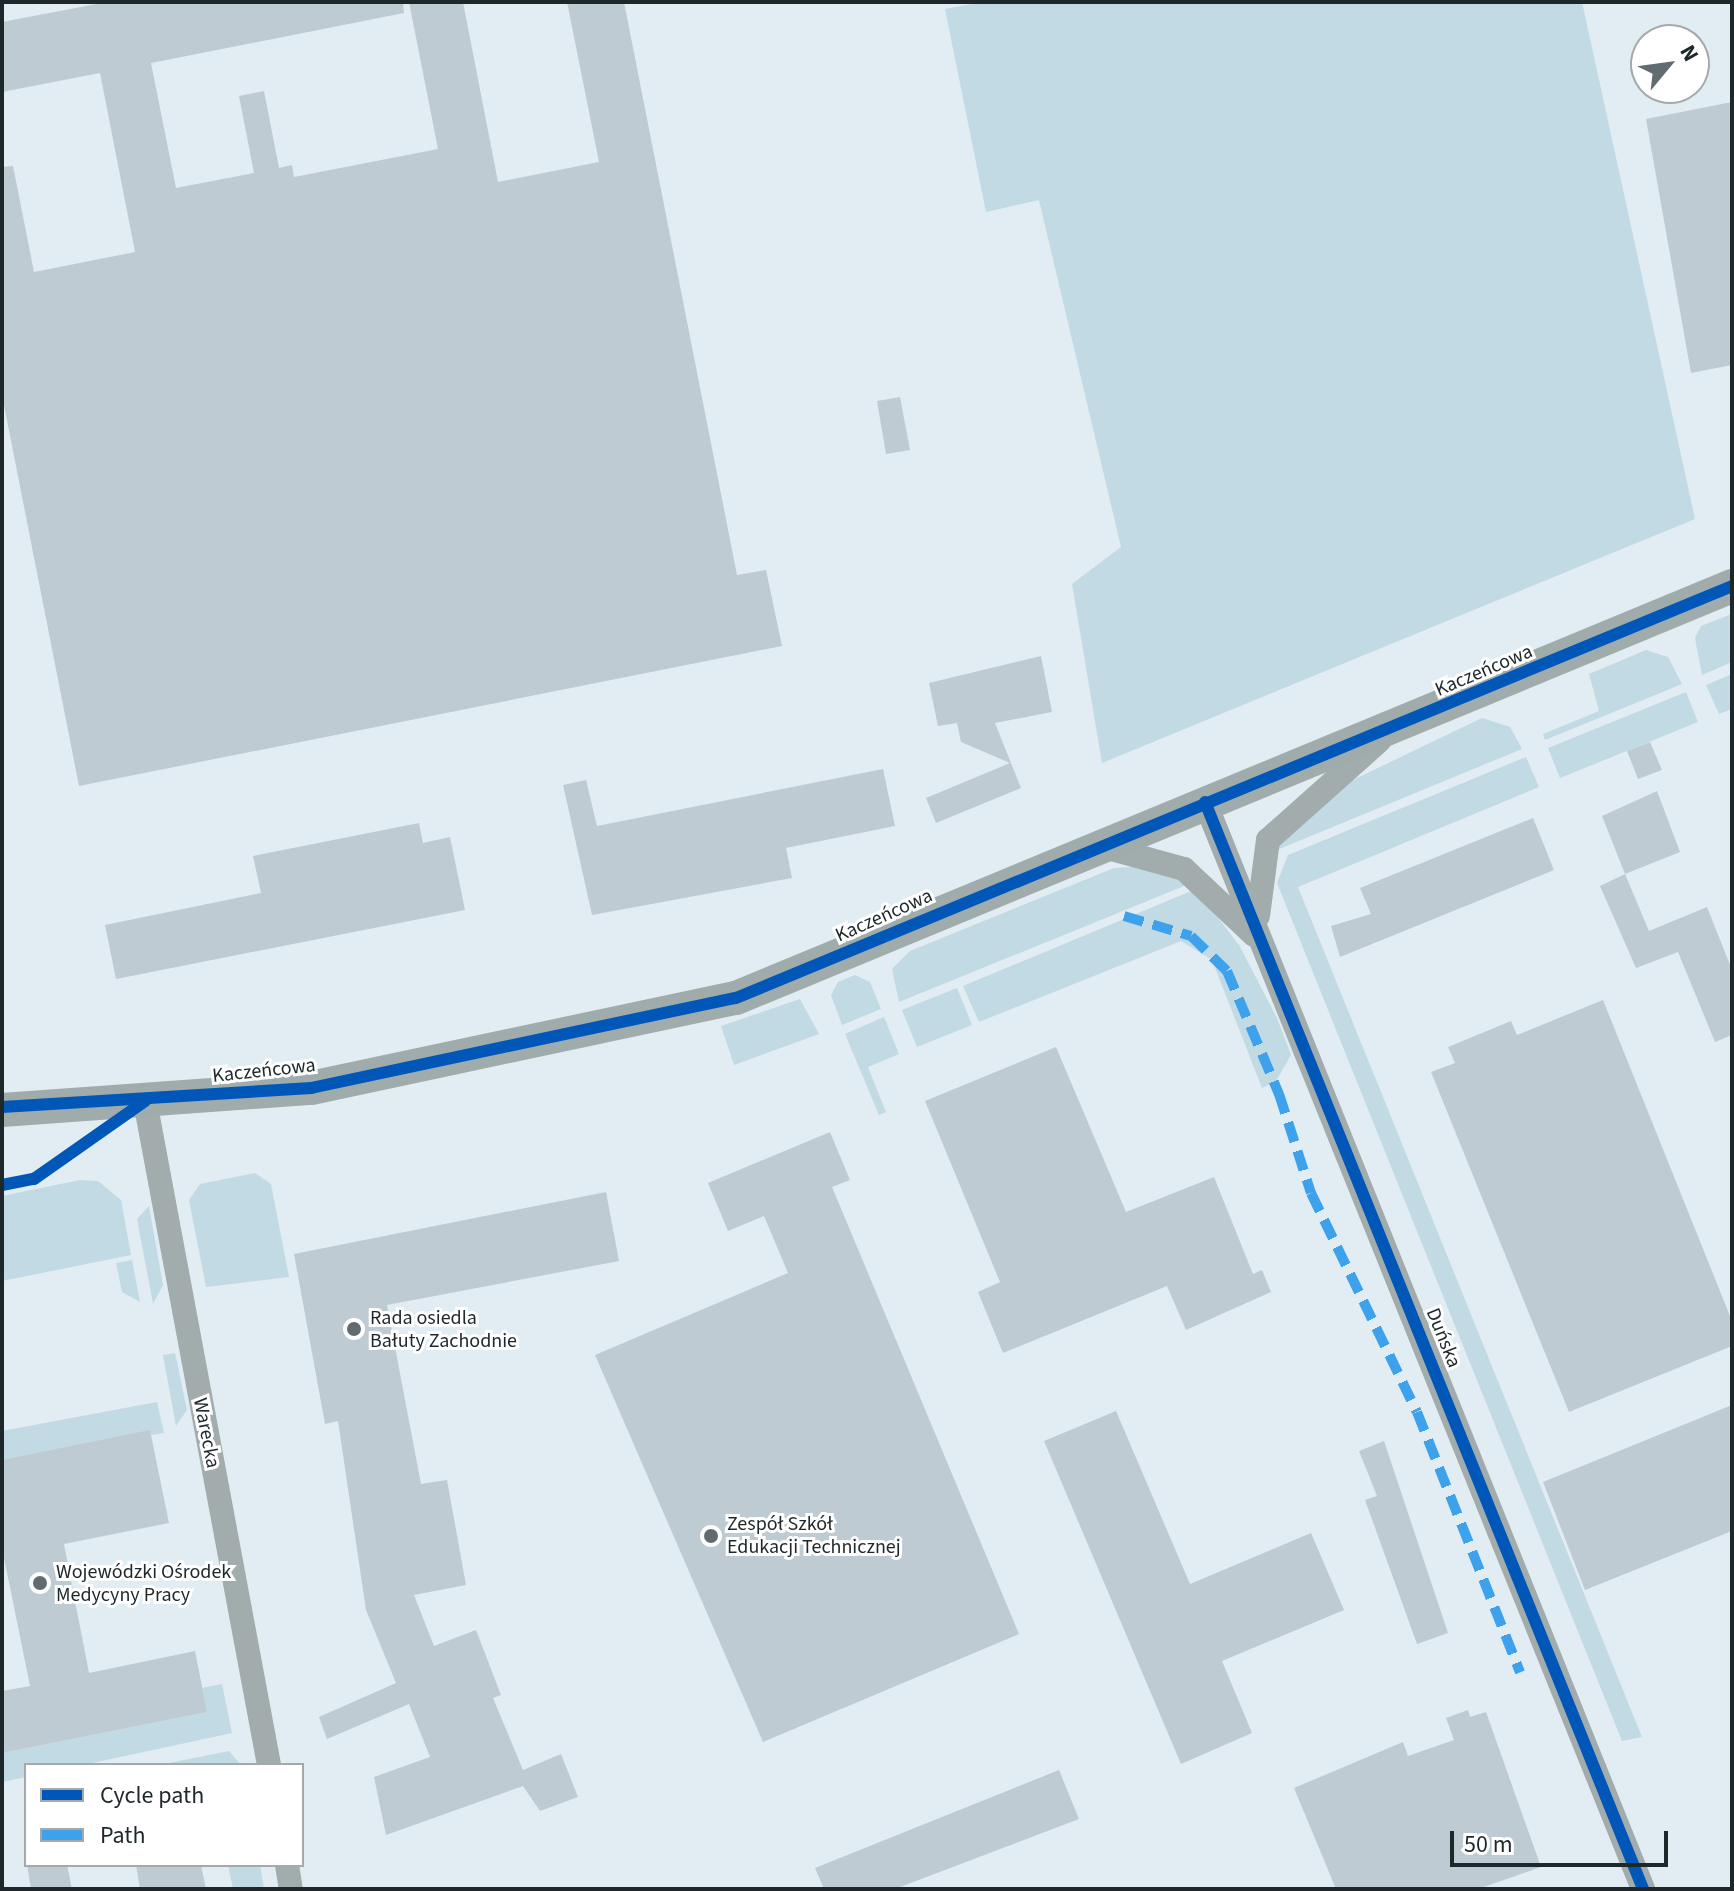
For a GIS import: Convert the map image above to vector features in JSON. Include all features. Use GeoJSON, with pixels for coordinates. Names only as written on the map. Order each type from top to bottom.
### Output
{"type":"FeatureCollection","features":[{"type":"Feature","properties":{"kind":"street","name":"Kaczeńcowa"},"geometry":{"type":"LineString","coordinates":[[3,1111],[311,1088],[689,1011],[843,956],[1205,802],[1389,733],[1732,586]]}},
{"type":"Feature","properties":{"kind":"street"},"geometry":{"type":"LineString","coordinates":[[1261,942],[1255,894],[1268,840],[1389,733]]}},
{"type":"Feature","properties":{"kind":"street","name":"Duńska"},"geometry":{"type":"LineString","coordinates":[[1205,802],[1643,1889]]}},
{"type":"Feature","properties":{"kind":"street"},"geometry":{"type":"LineString","coordinates":[[1099,846],[1184,869],[1261,942]]}},
{"type":"Feature","properties":{"kind":"street","name":"Warecka"},"geometry":{"type":"LineString","coordinates":[[145,1101],[269,1763]]}},
{"type":"Feature","properties":{"kind":"street"},"geometry":{"type":"LineString","coordinates":[[287,1867],[291,1889]]}},
{"type":"Feature","properties":{"kind":"shaded area"},"geometry":{"type":"Polygon","coordinates":[[[982,2],[1582,2],[1695,519],[1102,763],[1072,584],[1121,547],[1039,200],[986,212],[945,9],[982,2]]]}},
{"type":"Feature","properties":{"kind":"shaded area"},"geometry":{"type":"Polygon","coordinates":[[[1732,614],[1732,662],[1702,675],[1695,638],[1701,626],[1732,614]]]}},
{"type":"Feature","properties":{"kind":"shaded area"},"geometry":{"type":"Polygon","coordinates":[[[1646,650],[1668,657],[1682,684],[1545,740],[1543,734],[1599,711],[1589,674],[1646,650]]]}},
{"type":"Feature","properties":{"kind":"shaded area"},"geometry":{"type":"Polygon","coordinates":[[[1732,674],[1732,709],[1719,714],[1706,685],[1732,674]]]}},
{"type":"Feature","properties":{"kind":"shaded area"},"geometry":{"type":"Polygon","coordinates":[[[1686,692],[1698,722],[1560,778],[1548,748],[1686,692]]]}},
{"type":"Feature","properties":{"kind":"shaded area"},"geometry":{"type":"Polygon","coordinates":[[[1482,718],[1510,727],[1522,749],[1272,852],[1317,803],[1357,778],[1482,718]]]}},
{"type":"Feature","properties":{"kind":"shaded area"},"geometry":{"type":"Polygon","coordinates":[[[1526,757],[1539,787],[1298,887],[1642,1737],[1622,1741],[1277,883],[1288,855],[1526,757]]]}},
{"type":"Feature","properties":{"kind":"shaded area"},"geometry":{"type":"Polygon","coordinates":[[[1151,866],[1189,884],[899,1002],[892,969],[910,951],[1114,868],[1151,866]]]}},
{"type":"Feature","properties":{"kind":"shaded area"},"geometry":{"type":"Polygon","coordinates":[[[1196,889],[1239,945],[1277,1018],[1291,1055],[1276,1081],[1262,1088],[1212,960],[1181,941],[979,1022],[963,986],[1196,889]]]}},
{"type":"Feature","properties":{"kind":"shaded area"},"geometry":{"type":"Polygon","coordinates":[[[855,975],[870,982],[881,1009],[842,1025],[831,995],[838,982],[855,975]]]}},
{"type":"Feature","properties":{"kind":"shaded area"},"geometry":{"type":"Polygon","coordinates":[[[957,988],[972,1025],[917,1047],[902,1010],[957,988]]]}},
{"type":"Feature","properties":{"kind":"shaded area"},"geometry":{"type":"Polygon","coordinates":[[[800,999],[819,1034],[734,1065],[721,1026],[800,999]]]}},
{"type":"Feature","properties":{"kind":"shaded area"},"geometry":{"type":"Polygon","coordinates":[[[884,1017],[899,1054],[868,1067],[886,1112],[879,1115],[845,1034],[884,1017]]]}},
{"type":"Feature","properties":{"kind":"shaded area"},"geometry":{"type":"Polygon","coordinates":[[[255,1173],[271,1184],[289,1277],[206,1287],[189,1200],[200,1184],[255,1173]]]}},
{"type":"Feature","properties":{"kind":"shaded area"},"geometry":{"type":"Polygon","coordinates":[[[80,1180],[98,1181],[121,1200],[131,1255],[2,1281],[2,1196],[80,1180]]]}},
{"type":"Feature","properties":{"kind":"shaded area"},"geometry":{"type":"Polygon","coordinates":[[[149,1206],[163,1285],[153,1304],[137,1219],[149,1206]]]}},
{"type":"Feature","properties":{"kind":"shaded area"},"geometry":{"type":"Polygon","coordinates":[[[132,1260],[140,1302],[122,1292],[116,1263],[132,1260]]]}},
{"type":"Feature","properties":{"kind":"shaded area"},"geometry":{"type":"Polygon","coordinates":[[[175,1353],[187,1410],[176,1426],[163,1355],[175,1353]]]}},
{"type":"Feature","properties":{"kind":"shaded area"},"geometry":{"type":"Polygon","coordinates":[[[157,1402],[164,1433],[2,1460],[2,1431],[157,1402]]]}},
{"type":"Feature","properties":{"kind":"shaded area"},"geometry":{"type":"Polygon","coordinates":[[[222,1684],[232,1733],[92,1763],[24,1763],[24,1777],[2,1782],[2,1753],[207,1712],[202,1688],[222,1684]]]}},
{"type":"Feature","properties":{"kind":"shaded area"},"geometry":{"type":"Polygon","coordinates":[[[229,1751],[239,1763],[169,1763],[229,1751]]]}},
{"type":"Feature","properties":{"kind":"shaded area"},"geometry":{"type":"Polygon","coordinates":[[[228,1867],[260,1867],[264,1889],[233,1889],[228,1867]]]}},
{"type":"Feature","properties":{"kind":"building"},"geometry":{"type":"Polygon","coordinates":[[[107,2],[403,2],[404,13],[151,63],[176,188],[254,173],[239,96],[264,91],[279,168],[292,165],[294,177],[438,149],[409,2],[463,2],[498,182],[599,162],[567,2],[624,2],[737,575],[766,570],[782,646],[79,786],[2,395],[2,167],[13,166],[34,272],[135,252],[100,73],[2,92],[2,22],[107,2]]]}},
{"type":"Feature","properties":{"kind":"building"},"geometry":{"type":"Polygon","coordinates":[[[1732,102],[1732,365],[1691,373],[1646,119],[1732,102]]]}},
{"type":"Feature","properties":{"kind":"building"},"geometry":{"type":"Polygon","coordinates":[[[900,397],[910,450],[886,454],[877,401],[900,397]]]}},
{"type":"Feature","properties":{"kind":"building"},"geometry":{"type":"Polygon","coordinates":[[[1041,656],[1052,712],[995,723],[1021,788],[936,823],[926,798],[1010,763],[961,742],[957,723],[938,726],[929,683],[1041,656]]]}},
{"type":"Feature","properties":{"kind":"building"},"geometry":{"type":"Polygon","coordinates":[[[1650,742],[1662,770],[1638,779],[1627,751],[1650,742]]]}},
{"type":"Feature","properties":{"kind":"building"},"geometry":{"type":"Polygon","coordinates":[[[883,769],[895,826],[786,848],[792,878],[592,915],[563,785],[586,780],[597,826],[883,769]]]}},
{"type":"Feature","properties":{"kind":"building"},"geometry":{"type":"Polygon","coordinates":[[[1657,791],[1680,852],[1625,874],[1602,816],[1657,791]]]}},
{"type":"Feature","properties":{"kind":"building"},"geometry":{"type":"Polygon","coordinates":[[[1533,818],[1554,870],[1340,957],[1331,926],[1371,914],[1360,888],[1533,818]]]}},
{"type":"Feature","properties":{"kind":"building"},"geometry":{"type":"Polygon","coordinates":[[[419,823],[423,843],[450,837],[465,910],[116,979],[105,925],[261,893],[253,856],[419,823]]]}},
{"type":"Feature","properties":{"kind":"building"},"geometry":{"type":"Polygon","coordinates":[[[1625,874],[1649,931],[1707,907],[1732,970],[1732,1035],[1715,1042],[1678,952],[1636,968],[1600,886],[1625,874]]]}},
{"type":"Feature","properties":{"kind":"building"},"geometry":{"type":"Polygon","coordinates":[[[1603,1000],[1732,1321],[1732,1346],[1569,1412],[1431,1072],[1455,1063],[1448,1047],[1511,1021],[1517,1035],[1603,1000]]]}},
{"type":"Feature","properties":{"kind":"building"},"geometry":{"type":"Polygon","coordinates":[[[1056,1047],[1126,1212],[1214,1177],[1253,1274],[1262,1270],[1271,1292],[1186,1330],[1167,1286],[1003,1353],[978,1292],[1000,1282],[925,1101],[1056,1047]]]}},
{"type":"Feature","properties":{"kind":"building"},"geometry":{"type":"Polygon","coordinates":[[[830,1132],[850,1180],[832,1187],[1019,1634],[763,1742],[595,1355],[788,1273],[764,1216],[728,1231],[708,1183],[830,1132]]]}},
{"type":"Feature","properties":{"kind":"building"},"geometry":{"type":"Polygon","coordinates":[[[606,1192],[619,1261],[387,1305],[421,1484],[447,1480],[466,1585],[414,1595],[434,1646],[476,1630],[501,1695],[493,1698],[523,1770],[561,1754],[578,1797],[540,1811],[523,1786],[386,1835],[374,1777],[430,1757],[409,1704],[327,1739],[319,1717],[396,1683],[366,1610],[338,1421],[325,1424],[294,1254],[606,1192]]]}},
{"type":"Feature","properties":{"kind":"building"},"geometry":{"type":"Polygon","coordinates":[[[1732,1405],[1732,1531],[1585,1590],[1543,1482],[1732,1405]]]}},
{"type":"Feature","properties":{"kind":"building"},"geometry":{"type":"Polygon","coordinates":[[[1116,1411],[1190,1584],[1311,1533],[1344,1610],[1222,1661],[1252,1733],[1181,1764],[1044,1441],[1116,1411]]]}},
{"type":"Feature","properties":{"kind":"building","name":"Wojewódzki Ośrodek Medycyny Pracy"},"geometry":{"type":"Polygon","coordinates":[[[150,1430],[169,1523],[64,1544],[89,1673],[195,1651],[207,1712],[2,1753],[2,1691],[30,1686],[2,1548],[2,1460],[150,1430]]]}},
{"type":"Feature","properties":{"kind":"building"},"geometry":{"type":"Polygon","coordinates":[[[1384,1441],[1448,1633],[1417,1644],[1365,1500],[1377,1496],[1359,1451],[1384,1441]]]}},
{"type":"Feature","properties":{"kind":"building"},"geometry":{"type":"Polygon","coordinates":[[[1468,1710],[1470,1717],[1486,1712],[1541,1867],[1478,1889],[1336,1889],[1294,1788],[1403,1742],[1408,1756],[1454,1740],[1446,1718],[1468,1710]]]}},
{"type":"Feature","properties":{"kind":"building"},"geometry":{"type":"Polygon","coordinates":[[[1059,1770],[1079,1819],[895,1889],[824,1889],[815,1868],[1059,1770]]]}},
{"type":"Feature","properties":{"kind":"building"},"geometry":{"type":"Polygon","coordinates":[[[27,1867],[67,1867],[72,1889],[31,1889],[27,1867]]]}},
{"type":"Feature","properties":{"kind":"building"},"geometry":{"type":"Polygon","coordinates":[[[136,1867],[201,1867],[206,1889],[140,1889],[136,1867]]]}},
{"type":"Feature","properties":{"kind":"marked path"},"geometry":{"type":"LineString","coordinates":[[1124,916],[1191,936],[1227,971],[1279,1094],[1311,1193],[1417,1412],[1520,1672]]}},
{"type":"Feature","properties":{"kind":"cycle path"},"geometry":{"type":"LineString","coordinates":[[2,1107],[311,1088],[736,998],[1732,586]]}},
{"type":"Feature","properties":{"kind":"cycle path"},"geometry":{"type":"LineString","coordinates":[[1205,802],[1643,1889]]}},
{"type":"Feature","properties":{"kind":"cycle path"},"geometry":{"type":"LineString","coordinates":[[2,1185],[34,1179],[145,1101]]}},
{"type":"Feature","properties":{"kind":"place","name":"Rada osiedla Bałuty Zachodnie"},"geometry":{"type":"Point","coordinates":[354,1329]}},
{"type":"Feature","properties":{"kind":"place","name":"Zespół Szkół Edukacji Technicznej"},"geometry":{"type":"Point","coordinates":[711,1536]}},
{"type":"Feature","properties":{"kind":"place","name":"Wojewódzki Ośrodek Medycyny Pracy"},"geometry":{"type":"Point","coordinates":[40,1583]}}]}
